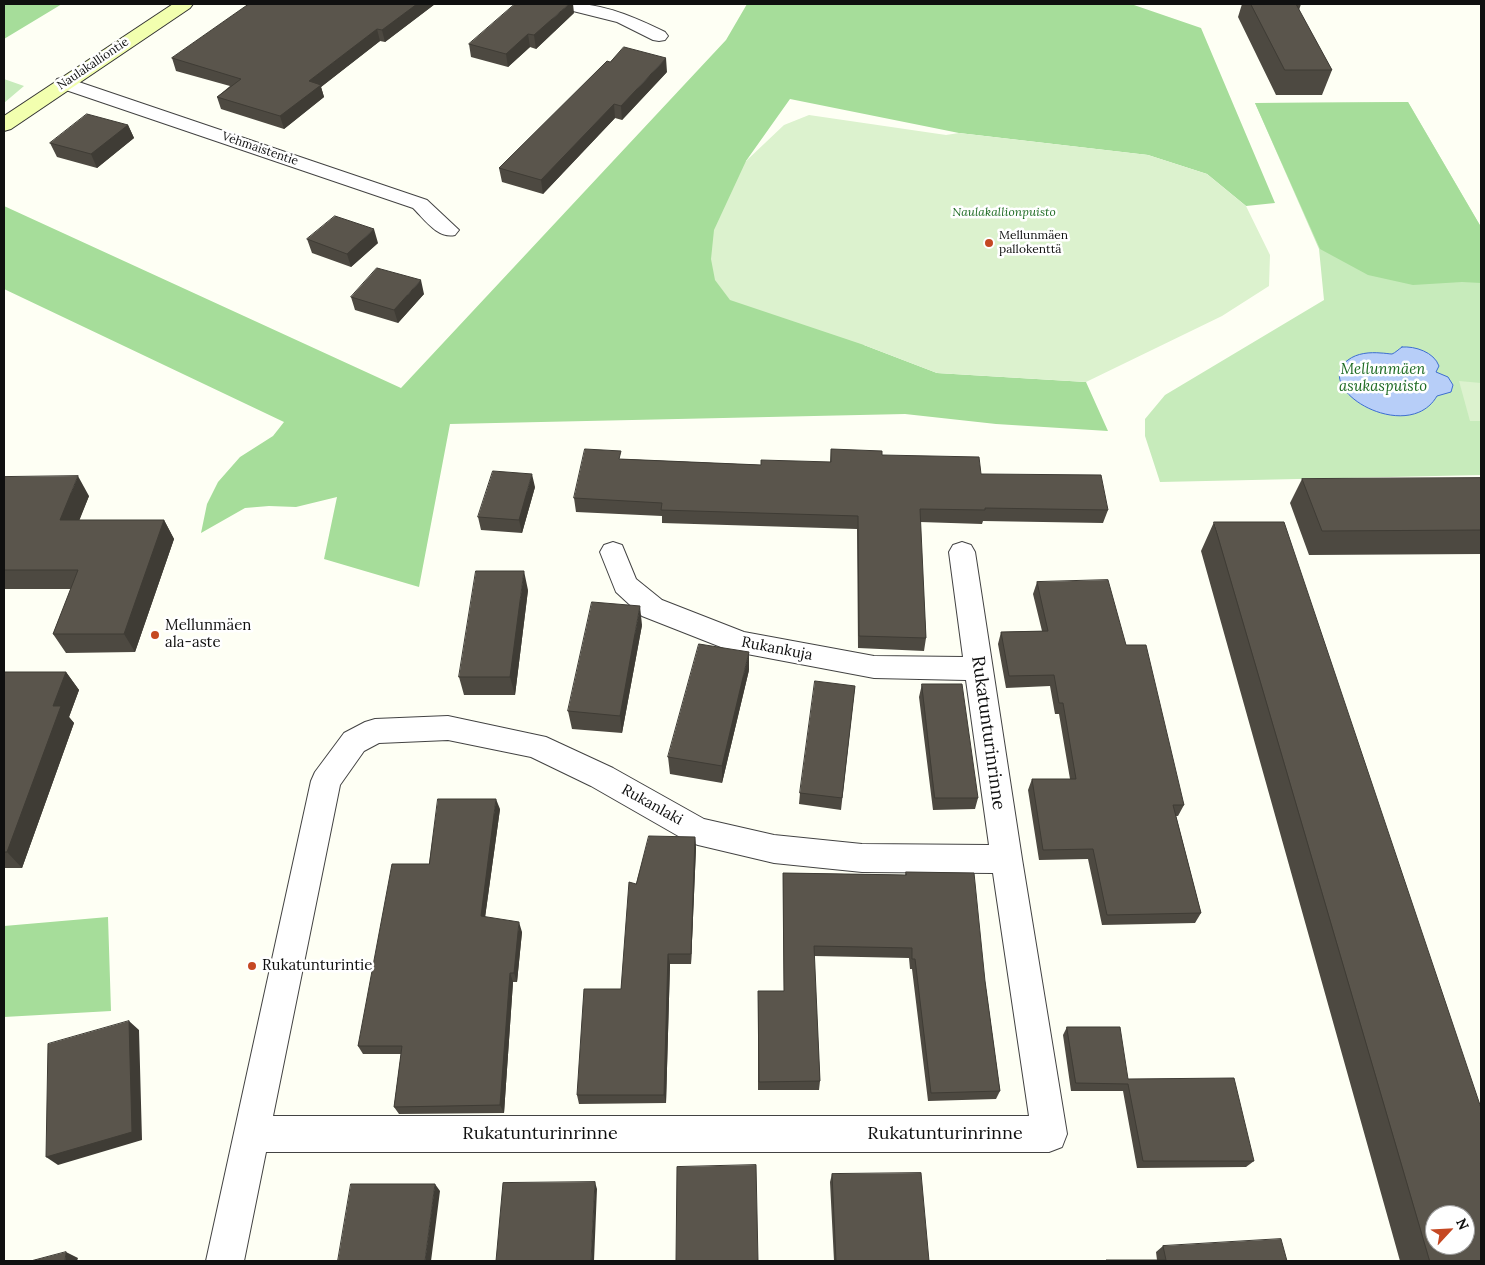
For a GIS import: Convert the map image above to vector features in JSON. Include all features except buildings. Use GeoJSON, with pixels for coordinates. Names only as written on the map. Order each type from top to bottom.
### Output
{"type":"FeatureCollection","features":[{"type":"Feature","properties":{"kind":"street","name":"Naulakalliontie"},"geometry":{"type":"LineString","coordinates":[[4,125],[184,4]]}},
{"type":"Feature","properties":{"kind":"street"},"geometry":{"type":"LineString","coordinates":[[567,4],[623,18],[659,36]]}},
{"type":"Feature","properties":{"kind":"street","name":"Vehmaistentie"},"geometry":{"type":"LineString","coordinates":[[64,83],[420,204],[448,230]]}},
{"type":"Feature","properties":{"kind":"street","name":"Rukankuja"},"geometry":{"type":"LineString","coordinates":[[613,552],[625,585],[652,608],[741,643],[874,666],[978,669]]}},
{"type":"Feature","properties":{"kind":"street","name":"Rukatunturinrinne"},"geometry":{"type":"LineString","coordinates":[[252,1134],[1049,1134],[1006,859],[962,552]]}},
{"type":"Feature","properties":{"kind":"street","name":"Rukanlaki"},"geometry":{"type":"LineString","coordinates":[[252,1134],[326,781],[354,742],[376,731],[448,728],[536,746],[602,777],[698,831],[774,849],[862,858],[1006,859]]}},
{"type":"Feature","properties":{"kind":"street"},"geometry":{"type":"LineString","coordinates":[[225,1261],[252,1134]]}},
{"type":"Feature","properties":{"kind":"green space"},"geometry":{"type":"Polygon","coordinates":[[[4,4],[62,4],[4,39],[4,4]]]}},
{"type":"Feature","properties":{"kind":"green space","name":"Naulakallionpuisto"},"geometry":{"type":"Polygon","coordinates":[[[747,4],[1131,4],[1201,28],[1275,203],[1246,206],[1207,174],[1148,155],[959,133],[790,99],[746,161],[864,345],[937,373],[1086,382],[1108,431],[996,424],[905,414],[450,424],[419,587],[324,559],[337,497],[296,507],[269,506],[245,508],[201,533],[207,504],[218,482],[240,457],[273,436],[284,422],[4,289],[4,206],[401,388],[726,40],[747,4]]]}},
{"type":"Feature","properties":{"kind":"green space"},"geometry":{"type":"Polygon","coordinates":[[[4,79],[24,86],[4,103],[4,79]]]}},
{"type":"Feature","properties":{"kind":"green space","name":"Mellunmäen asukaspuisto"},"geometry":{"type":"Polygon","coordinates":[[[1408,102],[1481,227],[1481,475],[1160,482],[1145,436],[1145,419],[1165,395],[1324,300],[1319,249],[1255,103],[1408,102]]]}},
{"type":"Feature","properties":{"kind":"green space"},"geometry":{"type":"Polygon","coordinates":[[[1408,102],[1481,227],[1481,283],[1462,282],[1413,285],[1368,275],[1320,249],[1255,103],[1408,102]]]}},
{"type":"Feature","properties":{"kind":"green space","name":"Mellunmäen pallokenttä"},"geometry":{"type":"Polygon","coordinates":[[[809,115],[946,135],[959,133],[1148,155],[1207,174],[1246,206],[1270,255],[1269,286],[1222,316],[1086,382],[937,373],[864,345],[730,300],[715,280],[711,259],[714,230],[746,161],[784,125],[809,115]]]}},
{"type":"Feature","properties":{"kind":"green space"},"geometry":{"type":"Polygon","coordinates":[[[1459,381],[1481,383],[1481,421],[1470,421],[1459,381]]]}},
{"type":"Feature","properties":{"kind":"green space"},"geometry":{"type":"Polygon","coordinates":[[[108,917],[111,1011],[4,1017],[4,926],[108,917]]]}},
{"type":"Feature","properties":{"kind":"water"},"geometry":{"type":"Polygon","coordinates":[[[1402,347],[1418,349],[1433,357],[1439,366],[1436,372],[1448,377],[1453,385],[1451,392],[1437,396],[1423,410],[1406,416],[1386,414],[1367,408],[1352,397],[1342,385],[1340,372],[1348,360],[1359,354],[1392,354],[1402,347]]]}},
{"type":"Feature","properties":{"kind":"place","name":"Mellunmäen pallokenttä"},"geometry":{"type":"Point","coordinates":[989,243]}},
{"type":"Feature","properties":{"kind":"place","name":"Mellunmäen ala-aste"},"geometry":{"type":"Point","coordinates":[155,635]}},
{"type":"Feature","properties":{"kind":"place","name":"Rukatunturintie"},"geometry":{"type":"Point","coordinates":[252,966]}}]}
